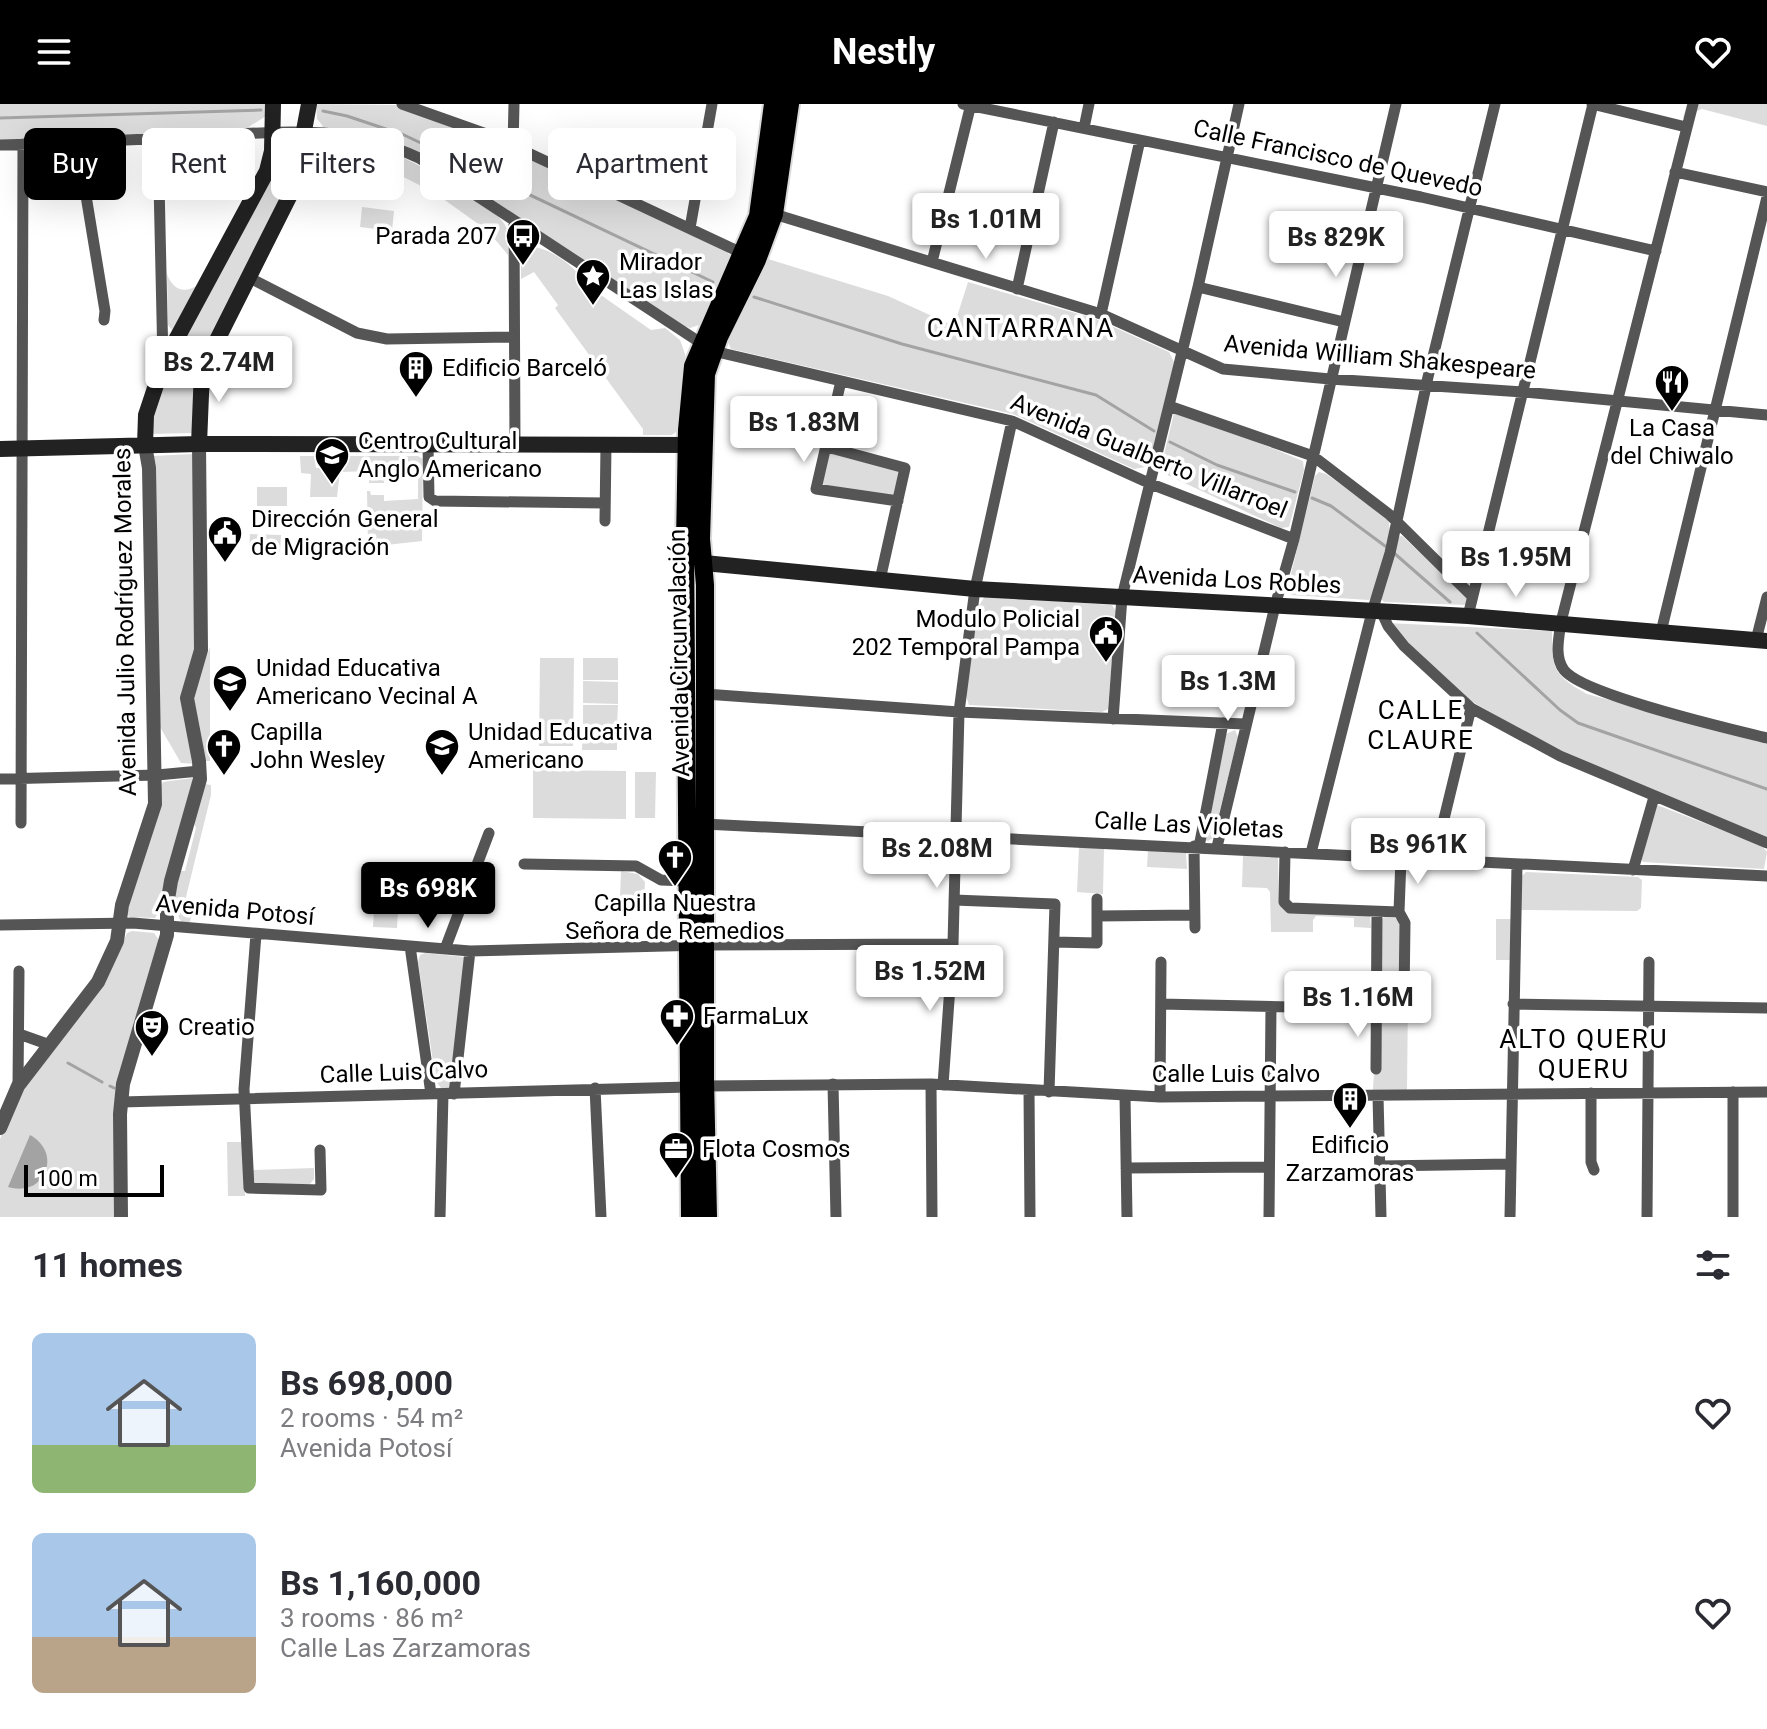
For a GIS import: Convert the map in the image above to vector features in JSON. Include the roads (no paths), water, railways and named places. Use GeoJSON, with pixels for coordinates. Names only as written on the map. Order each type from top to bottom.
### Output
{"type":"FeatureCollection","features":[{"type":"Feature","properties":{"kind":"highway","name":"Avenida Circunvalación"},"geometry":{"type":"LineString","coordinates":[[750,257],[773,104]]}},
{"type":"Feature","properties":{"kind":"highway","name":"Avenida Circunvalación"},"geometry":{"type":"LineString","coordinates":[[696,945],[687,881],[695,444],[707,348],[774,214],[790,104]]}},
{"type":"Feature","properties":{"kind":"highway","name":"Avenida Circunvalación"},"geometry":{"type":"LineString","coordinates":[[690,1217],[696,1086],[696,945],[704,824],[705,694],[704,563],[695,444]]}},
{"type":"Feature","properties":{"kind":"highway","name":"Avenida Circunvalación"},"geometry":{"type":"LineString","coordinates":[[696,1086],[708,1217]]}},
{"type":"Feature","properties":{"kind":"main road","name":"Avenida Julio Rodríguez Morales"},"geometry":{"type":"LineString","coordinates":[[273,104],[273,128]]}},
{"type":"Feature","properties":{"kind":"main road"},"geometry":{"type":"LineString","coordinates":[[304,128],[309,104]]}},
{"type":"Feature","properties":{"kind":"main road","name":"Avenida Julio Rodríguez Morales"},"geometry":{"type":"LineString","coordinates":[[145,445],[146,415],[163,364],[267,171],[271,144]]}},
{"type":"Feature","properties":{"kind":"main road"},"geometry":{"type":"LineString","coordinates":[[199,444],[202,370],[287,200]]}},
{"type":"Feature","properties":{"kind":"main road"},"geometry":{"type":"LineString","coordinates":[[0,449],[199,444],[695,444]]}},
{"type":"Feature","properties":{"kind":"main road","name":"Avenida Los Robles"},"geometry":{"type":"LineString","coordinates":[[704,563],[975,589],[1561,622],[1761,641]]}},
{"type":"Feature","properties":{"kind":"street"},"geometry":{"type":"LineString","coordinates":[[402,104],[470,128]]}},
{"type":"Feature","properties":{"kind":"street"},"geometry":{"type":"LineString","coordinates":[[513,128],[514,104]]}},
{"type":"Feature","properties":{"kind":"street"},"geometry":{"type":"LineString","coordinates":[[690,228],[712,104]]}},
{"type":"Feature","properties":{"kind":"street"},"geometry":{"type":"LineString","coordinates":[[1084,128],[1089,104]]}},
{"type":"Feature","properties":{"kind":"street"},"geometry":{"type":"LineString","coordinates":[[1113,719],[1122,597],[1239,104]]}},
{"type":"Feature","properties":{"kind":"street"},"geometry":{"type":"LineString","coordinates":[[1217,847],[1245,724],[1294,539],[1396,104]]}},
{"type":"Feature","properties":{"kind":"street"},"geometry":{"type":"LineString","coordinates":[[1311,853],[1377,612],[1426,384],[1495,104]]}},
{"type":"Feature","properties":{"kind":"street"},"geometry":{"type":"LineString","coordinates":[[1468,616],[1593,104],[1686,127]]}},
{"type":"Feature","properties":{"kind":"street"},"geometry":{"type":"LineString","coordinates":[[1693,104],[1561,622],[1559,661],[1564,671],[1574,679],[1592,687],[1691,720],[1767,738]]}},
{"type":"Feature","properties":{"kind":"street"},"geometry":{"type":"LineString","coordinates":[[932,262],[968,105]]}},
{"type":"Feature","properties":{"kind":"street","name":"Calle Francisco de Quevedo"},"geometry":{"type":"LineString","coordinates":[[968,105],[1376,187],[1656,251]]}},
{"type":"Feature","properties":{"kind":"street"},"geometry":{"type":"LineString","coordinates":[[1017,289],[1054,122]]}},
{"type":"Feature","properties":{"kind":"street"},"geometry":{"type":"LineString","coordinates":[[1101,314],[1140,140]]}},
{"type":"Feature","properties":{"kind":"street","name":"Avenida Gualberto Villarroel"},"geometry":{"type":"LineString","coordinates":[[0,145],[23,144]]}},
{"type":"Feature","properties":{"kind":"street"},"geometry":{"type":"LineString","coordinates":[[21,823],[23,144]]}},
{"type":"Feature","properties":{"kind":"street","name":"Avenida Gualberto Villarroel"},"geometry":{"type":"LineString","coordinates":[[404,151],[419,158],[707,348],[1012,421],[1151,484],[1294,539]]}},
{"type":"Feature","properties":{"kind":"street"},"geometry":{"type":"LineString","coordinates":[[532,155],[750,257]]}},
{"type":"Feature","properties":{"kind":"street"},"geometry":{"type":"LineString","coordinates":[[1661,632],[1767,194],[1675,172]]}},
{"type":"Feature","properties":{"kind":"street"},"geometry":{"type":"LineString","coordinates":[[87,200],[104,320]]}},
{"type":"Feature","properties":{"kind":"street"},"geometry":{"type":"LineString","coordinates":[[159,200],[163,364]]}},
{"type":"Feature","properties":{"kind":"street","name":"Avenida William Shakespeare"},"geometry":{"type":"LineString","coordinates":[[774,214],[1101,314],[1223,369],[1767,415]]}},
{"type":"Feature","properties":{"kind":"street"},"geometry":{"type":"LineString","coordinates":[[514,221],[515,446]]}},
{"type":"Feature","properties":{"kind":"street"},"geometry":{"type":"LineString","coordinates":[[248,277],[357,333],[387,339],[513,337]]}},
{"type":"Feature","properties":{"kind":"street"},"geometry":{"type":"LineString","coordinates":[[1198,287],[1344,322]]}},
{"type":"Feature","properties":{"kind":"street"},"geometry":{"type":"LineString","coordinates":[[841,381],[816,489],[898,501]]}},
{"type":"Feature","properties":{"kind":"street"},"geometry":{"type":"LineString","coordinates":[[1169,406],[1313,456],[1397,522],[1471,595]]}},
{"type":"Feature","properties":{"kind":"street"},"geometry":{"type":"LineString","coordinates":[[932,1217],[937,1084],[953,944],[959,712],[975,589],[1012,421]]}},
{"type":"Feature","properties":{"kind":"street"},"geometry":{"type":"LineString","coordinates":[[121,1217],[121,1102],[127,1068],[168,927],[167,905],[171,881],[200,771],[187,698],[201,650],[199,444]]}},
{"type":"Feature","properties":{"kind":"street","name":"Avenida Julio Rodríguez Morales"},"geometry":{"type":"LineString","coordinates":[[0,1128],[18,1086],[98,982],[117,941],[122,905],[155,804],[157,775],[149,468],[145,445]]}},
{"type":"Feature","properties":{"kind":"street"},"geometry":{"type":"LineString","coordinates":[[428,445],[428,489],[429,497],[435,501],[605,503]]}},
{"type":"Feature","properties":{"kind":"street"},"geometry":{"type":"LineString","coordinates":[[605,521],[606,445]]}},
{"type":"Feature","properties":{"kind":"street"},"geometry":{"type":"LineString","coordinates":[[827,447],[905,468],[880,580]]}},
{"type":"Feature","properties":{"kind":"street"},"geometry":{"type":"LineString","coordinates":[[1761,641],[1767,597]]}},
{"type":"Feature","properties":{"kind":"street"},"geometry":{"type":"LineString","coordinates":[[1377,612],[1404,646],[1471,708],[1560,756],[1767,843]]}},
{"type":"Feature","properties":{"kind":"street"},"geometry":{"type":"LineString","coordinates":[[705,694],[959,712],[1245,724]]}},
{"type":"Feature","properties":{"kind":"street"},"geometry":{"type":"LineString","coordinates":[[1434,860],[1471,708]]}},
{"type":"Feature","properties":{"kind":"street"},"geometry":{"type":"LineString","coordinates":[[1097,916],[1195,922],[1197,846],[1223,723]]}},
{"type":"Feature","properties":{"kind":"street"},"geometry":{"type":"LineString","coordinates":[[0,779],[200,771]]}},
{"type":"Feature","properties":{"kind":"street"},"geometry":{"type":"LineString","coordinates":[[1633,870],[1654,797]]}},
{"type":"Feature","properties":{"kind":"street","name":"Calle Las Violetas"},"geometry":{"type":"LineString","coordinates":[[704,824],[1767,876]]}},
{"type":"Feature","properties":{"kind":"street"},"geometry":{"type":"LineString","coordinates":[[445,949],[489,833]]}},
{"type":"Feature","properties":{"kind":"street"},"geometry":{"type":"LineString","coordinates":[[1285,852],[1284,902],[1290,908],[1399,912]]}},
{"type":"Feature","properties":{"kind":"street"},"geometry":{"type":"LineString","coordinates":[[1401,858],[1399,912],[1405,923],[1404,996]]}},
{"type":"Feature","properties":{"kind":"street"},"geometry":{"type":"LineString","coordinates":[[524,864],[636,866],[661,880],[687,881]]}},
{"type":"Feature","properties":{"kind":"street"},"geometry":{"type":"LineString","coordinates":[[1510,1217],[1517,865]]}},
{"type":"Feature","properties":{"kind":"street"},"geometry":{"type":"LineString","coordinates":[[1054,942],[1097,943],[1097,899]]}},
{"type":"Feature","properties":{"kind":"street"},"geometry":{"type":"LineString","coordinates":[[954,900],[1055,904],[1049,1092]]}},
{"type":"Feature","properties":{"kind":"street"},"geometry":{"type":"LineString","coordinates":[[1376,1069],[1377,912]]}},
{"type":"Feature","properties":{"kind":"street","name":"Avenida Potosí"},"geometry":{"type":"LineString","coordinates":[[0,925],[119,923],[470,951],[696,945],[953,944]]}},
{"type":"Feature","properties":{"kind":"street"},"geometry":{"type":"LineString","coordinates":[[256,934],[244,1089],[249,1188],[321,1190],[320,1150]]}},
{"type":"Feature","properties":{"kind":"street"},"geometry":{"type":"LineString","coordinates":[[410,946],[443,1094]]}},
{"type":"Feature","properties":{"kind":"street"},"geometry":{"type":"LineString","coordinates":[[440,1217],[443,1094],[470,951]]}},
{"type":"Feature","properties":{"kind":"street"},"geometry":{"type":"LineString","coordinates":[[1160,1097],[1161,962]]}},
{"type":"Feature","properties":{"kind":"street"},"geometry":{"type":"LineString","coordinates":[[1647,1217],[1649,962]]}},
{"type":"Feature","properties":{"kind":"street"},"geometry":{"type":"LineString","coordinates":[[18,1086],[19,971]]}},
{"type":"Feature","properties":{"kind":"street"},"geometry":{"type":"LineString","coordinates":[[1161,1004],[1376,1009]]}},
{"type":"Feature","properties":{"kind":"street"},"geometry":{"type":"LineString","coordinates":[[1513,1004],[1767,1008]]}},
{"type":"Feature","properties":{"kind":"street"},"geometry":{"type":"LineString","coordinates":[[1269,1217],[1271,1007]]}},
{"type":"Feature","properties":{"kind":"street"},"geometry":{"type":"LineString","coordinates":[[19,1034],[50,1045]]}},
{"type":"Feature","properties":{"kind":"street"},"geometry":{"type":"LineString","coordinates":[[833,1084],[836,1217]]}},
{"type":"Feature","properties":{"kind":"street","name":"Calle Luis Calvo"},"geometry":{"type":"LineString","coordinates":[[121,1102],[833,1084],[937,1084],[1160,1097],[1767,1092]]}},
{"type":"Feature","properties":{"kind":"street"},"geometry":{"type":"LineString","coordinates":[[595,1088],[601,1217]]}},
{"type":"Feature","properties":{"kind":"street"},"geometry":{"type":"LineString","coordinates":[[1029,1090],[1030,1217]]}},
{"type":"Feature","properties":{"kind":"street"},"geometry":{"type":"LineString","coordinates":[[1733,1092],[1733,1217]]}},
{"type":"Feature","properties":{"kind":"street"},"geometry":{"type":"LineString","coordinates":[[1591,1093],[1591,1162],[1594,1170]]}},
{"type":"Feature","properties":{"kind":"street"},"geometry":{"type":"LineString","coordinates":[[1125,1096],[1127,1217]]}},
{"type":"Feature","properties":{"kind":"street"},"geometry":{"type":"LineString","coordinates":[[1378,1096],[1381,1217]]}},
{"type":"Feature","properties":{"kind":"street"},"geometry":{"type":"LineString","coordinates":[[1380,1166],[1510,1164]]}},
{"type":"Feature","properties":{"kind":"street"},"geometry":{"type":"LineString","coordinates":[[1126,1168],[1269,1167]]}},
{"type":"Feature","properties":{"kind":"waterway"},"geometry":{"type":"LineString","coordinates":[[0,118],[261,110]]}},
{"type":"Feature","properties":{"kind":"waterway"},"geometry":{"type":"LineString","coordinates":[[323,111],[404,135],[713,282]]}},
{"type":"Feature","properties":{"kind":"waterway"},"geometry":{"type":"LineString","coordinates":[[754,297],[902,344],[1096,395],[1154,431]]}},
{"type":"Feature","properties":{"kind":"waterway"},"geometry":{"type":"LineString","coordinates":[[1170,442],[1217,465],[1295,492]]}},
{"type":"Feature","properties":{"kind":"waterway"},"geometry":{"type":"LineString","coordinates":[[1312,498],[1331,506],[1385,546]]}},
{"type":"Feature","properties":{"kind":"waterway"},"geometry":{"type":"LineString","coordinates":[[1394,553],[1450,602]]}},
{"type":"Feature","properties":{"kind":"waterway"},"geometry":{"type":"LineString","coordinates":[[1477,633],[1578,723],[1767,789]]}},
{"type":"Feature","properties":{"kind":"waterway"},"geometry":{"type":"LineString","coordinates":[[68,1063],[102,1082]]}},
{"type":"Feature","properties":{"kind":"waterway"},"geometry":{"type":"LineString","coordinates":[[110,1086],[114,1088]]}},
{"type":"Feature","properties":{"kind":"place","name":"Parada 207"},"geometry":{"type":"Point","coordinates":[523,267]}},
{"type":"Feature","properties":{"kind":"place","name":"Mirador Las Islas"},"geometry":{"type":"Point","coordinates":[593,307]}},
{"type":"Feature","properties":{"kind":"place","name":"Edificio Barceló"},"geometry":{"type":"Point","coordinates":[416,399]}},
{"type":"Feature","properties":{"kind":"place","name":"La Casa del Chiwalo"},"geometry":{"type":"Point","coordinates":[1672,413]}},
{"type":"Feature","properties":{"kind":"place","name":"Centro Cultural Anglo Americano"},"geometry":{"type":"Point","coordinates":[332,486]}},
{"type":"Feature","properties":{"kind":"place","name":"Dirección General de Migración"},"geometry":{"type":"Point","coordinates":[225,564]}},
{"type":"Feature","properties":{"kind":"place","name":"Modulo Policial 202 Temporal Pampa"},"geometry":{"type":"Point","coordinates":[1106,664]}},
{"type":"Feature","properties":{"kind":"place","name":"Unidad Educativa Americano Vecinal A"},"geometry":{"type":"Point","coordinates":[230,713]}},
{"type":"Feature","properties":{"kind":"place","name":"Capilla John Wesley"},"geometry":{"type":"Point","coordinates":[224,777]}},
{"type":"Feature","properties":{"kind":"place","name":"Unidad Educativa Americano"},"geometry":{"type":"Point","coordinates":[442,777]}},
{"type":"Feature","properties":{"kind":"place","name":"Capilla Nuestra Señora de Remedios"},"geometry":{"type":"Point","coordinates":[675,888]}},
{"type":"Feature","properties":{"kind":"place","name":"FarmaLux"},"geometry":{"type":"Point","coordinates":[677,1047]}},
{"type":"Feature","properties":{"kind":"place","name":"Creatio"},"geometry":{"type":"Point","coordinates":[152,1058]}},
{"type":"Feature","properties":{"kind":"place","name":"Edificio Zarzamoras"},"geometry":{"type":"Point","coordinates":[1350,1130]}},
{"type":"Feature","properties":{"kind":"place","name":"Flota Cosmos"},"geometry":{"type":"Point","coordinates":[676,1180]}},
{"type":"Feature","properties":{"kind":"district","name":"CANTARRANA"},"geometry":{"type":"Point","coordinates":[1021,328]}},
{"type":"Feature","properties":{"kind":"district","name":"CALLE CLAURE"},"geometry":{"type":"Point","coordinates":[1421,725]}},
{"type":"Feature","properties":{"kind":"district","name":"ALTO QUERU QUERU"},"geometry":{"type":"Point","coordinates":[1584,1054]}}]}
